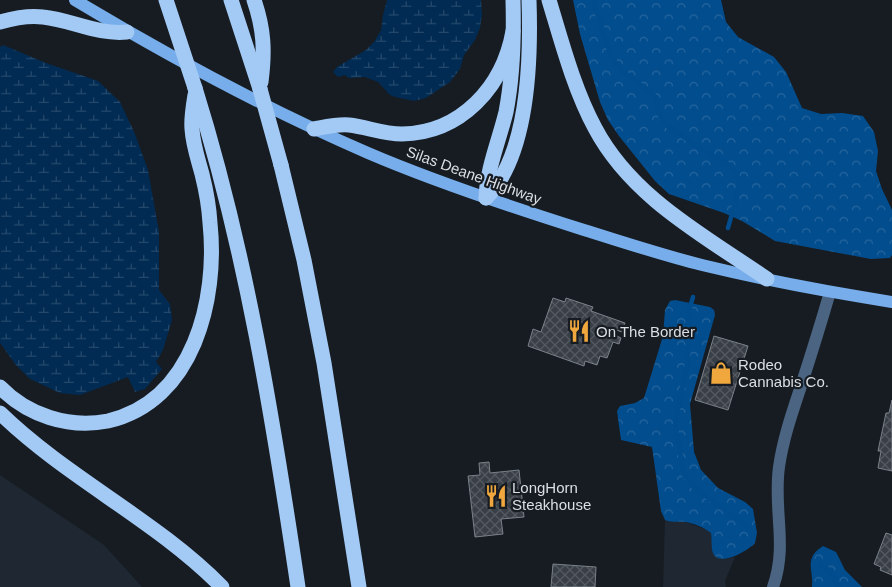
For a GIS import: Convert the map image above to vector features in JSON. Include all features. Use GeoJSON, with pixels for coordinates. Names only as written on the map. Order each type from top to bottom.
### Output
{"type":"FeatureCollection","features":[{"type":"Feature","properties":{"kind":"highway"},"geometry":{"type":"LineString","coordinates":[[166,0],[208,132],[233,228],[259,346],[298,587]]}},
{"type":"Feature","properties":{"kind":"highway"},"geometry":{"type":"LineString","coordinates":[[231,0],[260,89],[304,260],[324,363],[360,587]]}},
{"type":"Feature","properties":{"kind":"highway"},"geometry":{"type":"LineString","coordinates":[[254,0],[260,20],[264,45],[260,89]]}},
{"type":"Feature","properties":{"kind":"highway"},"geometry":{"type":"LineString","coordinates":[[486,198],[488,177],[508,97],[513,31],[513,0]]}},
{"type":"Feature","properties":{"kind":"highway"},"geometry":{"type":"LineString","coordinates":[[486,198],[495,189],[506,169],[523,109],[530,58],[529,0]]}},
{"type":"Feature","properties":{"kind":"highway"},"geometry":{"type":"LineString","coordinates":[[549,0],[571,68],[590,117],[602,140],[619,163],[640,186],[676,217],[768,279]]}},
{"type":"Feature","properties":{"kind":"highway"},"geometry":{"type":"LineString","coordinates":[[0,22],[41,16],[99,31],[127,32]]}},
{"type":"Feature","properties":{"kind":"highway"},"geometry":{"type":"LineString","coordinates":[[314,129],[348,125],[386,133],[404,134],[426,130],[452,120],[474,105],[493,84],[506,58],[513,31]]}},
{"type":"Feature","properties":{"kind":"highway"},"geometry":{"type":"LineString","coordinates":[[0,387],[15,400],[38,413],[67,422],[91,423],[114,419],[137,410],[162,392],[178,373],[189,355],[201,324],[211,267],[211,235],[207,200],[194,144],[192,124],[195,88]]}},
{"type":"Feature","properties":{"kind":"highway"},"geometry":{"type":"LineString","coordinates":[[0,413],[36,444],[183,553],[222,587]]}},
{"type":"Feature","properties":{"kind":"main road","name":"Silas Deane Highway"},"geometry":{"type":"LineString","coordinates":[[75,0],[127,32],[216,81],[314,129],[414,172],[486,198],[671,257],[830,292],[892,302]]}},
{"type":"Feature","properties":{"kind":"street"},"geometry":{"type":"LineString","coordinates":[[773,587],[778,573],[780,557],[781,538],[776,493],[783,443],[830,292]]}},
{"type":"Feature","properties":{"kind":"shaded area"},"geometry":{"type":"Polygon","coordinates":[[[0,475],[104,545],[142,587],[0,587],[0,475]]]}},
{"type":"Feature","properties":{"kind":"shaded area"},"geometry":{"type":"Polygon","coordinates":[[[665,520],[685,522],[708,530],[711,533],[713,553],[721,559],[735,557],[725,581],[726,587],[663,587],[665,520]]]}},
{"type":"Feature","properties":{"kind":"green space"},"geometry":{"type":"Polygon","coordinates":[[[387,0],[481,0],[482,15],[480,28],[475,40],[464,55],[460,69],[450,82],[426,98],[414,101],[395,97],[390,95],[378,82],[365,77],[349,78],[345,75],[338,77],[333,72],[337,67],[366,50],[374,42],[381,30],[387,0]]]}},
{"type":"Feature","properties":{"kind":"green space"},"geometry":{"type":"Polygon","coordinates":[[[573,0],[721,0],[726,22],[738,37],[774,57],[786,72],[802,108],[821,114],[842,113],[863,116],[874,132],[878,151],[876,171],[892,210],[892,255],[890,258],[871,259],[775,241],[742,221],[724,213],[669,194],[655,181],[608,120],[600,102],[580,34],[573,0]]]}},
{"type":"Feature","properties":{"kind":"green space"},"geometry":{"type":"Polygon","coordinates":[[[3,45],[46,63],[98,81],[120,102],[135,134],[148,170],[159,232],[159,290],[170,304],[172,320],[163,350],[156,362],[162,369],[145,389],[135,392],[128,377],[80,395],[60,393],[30,379],[15,364],[0,343],[0,47],[3,45]]]}},
{"type":"Feature","properties":{"kind":"green space"},"geometry":{"type":"Polygon","coordinates":[[[675,300],[710,307],[714,310],[715,315],[690,404],[694,452],[701,470],[718,488],[745,502],[753,509],[757,533],[755,543],[752,546],[741,553],[727,558],[721,559],[713,553],[711,533],[706,529],[688,523],[665,520],[661,511],[652,447],[621,440],[617,411],[620,406],[635,403],[644,398],[663,336],[665,310],[670,301],[675,300]]]}},
{"type":"Feature","properties":{"kind":"green space"},"geometry":{"type":"Polygon","coordinates":[[[823,546],[836,552],[845,570],[862,587],[812,587],[811,560],[813,555],[823,546]]]}},
{"type":"Feature","properties":{"kind":"building","name":"On The Border"},"geometry":{"type":"Polygon","coordinates":[[[553,298],[565,302],[566,298],[593,307],[591,311],[625,323],[622,332],[616,330],[615,335],[621,338],[619,344],[613,342],[607,358],[600,356],[597,365],[585,361],[584,366],[528,346],[533,329],[541,332],[553,298]]]}},
{"type":"Feature","properties":{"kind":"building","name":"Rodeo Cannabis Co."},"geometry":{"type":"Polygon","coordinates":[[[714,336],[748,346],[728,410],[695,400],[714,336]]]}},
{"type":"Feature","properties":{"kind":"building"},"geometry":{"type":"Polygon","coordinates":[[[892,400],[892,471],[878,468],[881,451],[878,451],[886,413],[889,413],[892,400]]]}},
{"type":"Feature","properties":{"kind":"building","name":"LongHorn Steakhouse"},"geometry":{"type":"Polygon","coordinates":[[[489,462],[490,473],[519,470],[524,517],[501,519],[503,534],[475,537],[468,476],[480,475],[479,463],[489,462]]]}},
{"type":"Feature","properties":{"kind":"building"},"geometry":{"type":"Polygon","coordinates":[[[886,533],[892,535],[892,575],[880,570],[881,567],[874,564],[886,533]]]}},
{"type":"Feature","properties":{"kind":"building"},"geometry":{"type":"Polygon","coordinates":[[[553,564],[596,567],[595,587],[551,587],[553,564]]]}},
{"type":"Feature","properties":{"kind":"waterway"},"geometry":{"type":"LineString","coordinates":[[593,0],[611,56],[621,70],[654,95],[661,118],[667,126],[707,153],[729,165],[737,174],[739,182],[738,192],[728,228]]}},
{"type":"Feature","properties":{"kind":"waterway"},"geometry":{"type":"LineString","coordinates":[[693,297],[688,314],[688,360],[675,424],[684,475],[694,488],[747,526]]}},
{"type":"Feature","properties":{"kind":"waterway"},"geometry":{"type":"LineString","coordinates":[[820,564],[829,570],[839,587]]}},
{"type":"Feature","properties":{"kind":"place","name":"On The Border"},"geometry":{"type":"Point","coordinates":[579,331]}},
{"type":"Feature","properties":{"kind":"place","name":"Rodeo Cannabis Co."},"geometry":{"type":"Point","coordinates":[721,373]}},
{"type":"Feature","properties":{"kind":"place","name":"LongHorn Steakhouse"},"geometry":{"type":"Point","coordinates":[496,496]}}]}
